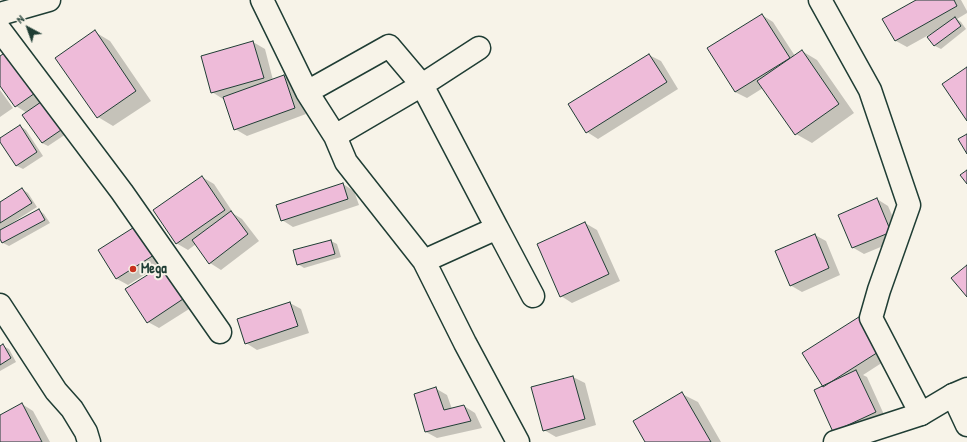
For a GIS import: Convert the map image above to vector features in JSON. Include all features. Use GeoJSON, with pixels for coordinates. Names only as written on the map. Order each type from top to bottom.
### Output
{"type":"FeatureCollection","features":[{"type":"Feature","properties":{"kind":"street"},"geometry":{"type":"LineString","coordinates":[[0,14],[49,0]]}},
{"type":"Feature","properties":{"kind":"street"},"geometry":{"type":"LineString","coordinates":[[262,0],[307,92],[335,136],[346,162],[424,261],[465,343],[518,442]]}},
{"type":"Feature","properties":{"kind":"street"},"geometry":{"type":"LineString","coordinates":[[820,0],[870,90],[909,205],[879,290],[871,318],[921,414]]}},
{"type":"Feature","properties":{"kind":"street"},"geometry":{"type":"LineString","coordinates":[[0,30],[122,192],[220,332]]}},
{"type":"Feature","properties":{"kind":"street"},"geometry":{"type":"LineString","coordinates":[[307,92],[389,46],[422,85],[533,296]]}},
{"type":"Feature","properties":{"kind":"street"},"geometry":{"type":"LineString","coordinates":[[335,136],[422,85],[479,48]]}},
{"type":"Feature","properties":{"kind":"street"},"geometry":{"type":"LineString","coordinates":[[424,261],[497,228]]}},
{"type":"Feature","properties":{"kind":"street"},"geometry":{"type":"LineString","coordinates":[[0,305],[56,391],[72,409],[86,432],[89,442]]}},
{"type":"Feature","properties":{"kind":"street"},"geometry":{"type":"LineString","coordinates":[[835,442],[921,414],[960,392],[967,424]]}},
{"type":"Feature","properties":{"kind":"building"},"geometry":{"type":"Polygon","coordinates":[[[916,0],[954,0],[957,6],[895,41],[882,19],[916,0]]]}},
{"type":"Feature","properties":{"kind":"building"},"geometry":{"type":"Polygon","coordinates":[[[762,14],[790,58],[735,92],[707,48],[762,14]]]}},
{"type":"Feature","properties":{"kind":"building"},"geometry":{"type":"Polygon","coordinates":[[[955,17],[961,26],[934,46],[927,37],[955,17]]]}},
{"type":"Feature","properties":{"kind":"building"},"geometry":{"type":"Polygon","coordinates":[[[95,30],[136,91],[97,118],[55,58],[95,30]]]}},
{"type":"Feature","properties":{"kind":"building"},"geometry":{"type":"Polygon","coordinates":[[[253,41],[264,78],[211,93],[201,56],[253,41]]]}},
{"type":"Feature","properties":{"kind":"building"},"geometry":{"type":"Polygon","coordinates":[[[9,50],[38,91],[15,107],[0,86],[0,56],[9,50]]]}},
{"type":"Feature","properties":{"kind":"building"},"geometry":{"type":"Polygon","coordinates":[[[802,50],[839,104],[795,135],[757,81],[802,50]]]}},
{"type":"Feature","properties":{"kind":"building"},"geometry":{"type":"Polygon","coordinates":[[[649,54],[667,82],[586,133],[568,104],[649,54]]]}},
{"type":"Feature","properties":{"kind":"building"},"geometry":{"type":"Polygon","coordinates":[[[967,67],[967,121],[942,84],[967,67]]]}},
{"type":"Feature","properties":{"kind":"building"},"geometry":{"type":"Polygon","coordinates":[[[284,75],[295,108],[234,130],[223,97],[284,75]]]}},
{"type":"Feature","properties":{"kind":"building"},"geometry":{"type":"Polygon","coordinates":[[[41,102],[61,130],[42,143],[22,115],[41,102]]]}},
{"type":"Feature","properties":{"kind":"building"},"geometry":{"type":"Polygon","coordinates":[[[20,125],[37,152],[16,166],[0,142],[0,138],[20,125]]]}},
{"type":"Feature","properties":{"kind":"building"},"geometry":{"type":"Polygon","coordinates":[[[967,134],[967,154],[958,139],[967,134]]]}},
{"type":"Feature","properties":{"kind":"building"},"geometry":{"type":"Polygon","coordinates":[[[967,170],[967,184],[960,175],[967,170]]]}},
{"type":"Feature","properties":{"kind":"building"},"geometry":{"type":"Polygon","coordinates":[[[202,176],[225,210],[176,244],[153,210],[202,176]]]}},
{"type":"Feature","properties":{"kind":"building"},"geometry":{"type":"Polygon","coordinates":[[[343,183],[348,199],[281,221],[276,205],[343,183]]]}},
{"type":"Feature","properties":{"kind":"building"},"geometry":{"type":"Polygon","coordinates":[[[22,188],[32,203],[0,223],[0,202],[22,188]]]}},
{"type":"Feature","properties":{"kind":"building"},"geometry":{"type":"Polygon","coordinates":[[[877,198],[891,232],[852,248],[838,215],[877,198]]]}},
{"type":"Feature","properties":{"kind":"building"},"geometry":{"type":"Polygon","coordinates":[[[39,209],[45,220],[2,243],[0,239],[0,230],[39,209]]]}},
{"type":"Feature","properties":{"kind":"building"},"geometry":{"type":"Polygon","coordinates":[[[231,211],[248,234],[209,264],[192,240],[231,211]]]}},
{"type":"Feature","properties":{"kind":"building"},"geometry":{"type":"Polygon","coordinates":[[[585,222],[609,274],[560,297],[537,244],[585,222]]]}},
{"type":"Feature","properties":{"kind":"building"},"geometry":{"type":"Polygon","coordinates":[[[136,226],[154,255],[116,279],[98,250],[136,226]]]}},
{"type":"Feature","properties":{"kind":"building"},"geometry":{"type":"Polygon","coordinates":[[[815,234],[829,268],[790,286],[775,251],[815,234]]]}},
{"type":"Feature","properties":{"kind":"building"},"geometry":{"type":"Polygon","coordinates":[[[331,240],[335,254],[297,265],[293,250],[331,240]]]}},
{"type":"Feature","properties":{"kind":"building"},"geometry":{"type":"Polygon","coordinates":[[[165,264],[186,297],[147,323],[125,289],[165,264]]]}},
{"type":"Feature","properties":{"kind":"building"},"geometry":{"type":"Polygon","coordinates":[[[967,265],[967,297],[951,278],[967,265]]]}},
{"type":"Feature","properties":{"kind":"building"},"geometry":{"type":"Polygon","coordinates":[[[290,302],[298,326],[245,344],[237,319],[290,302]]]}},
{"type":"Feature","properties":{"kind":"building"},"geometry":{"type":"Polygon","coordinates":[[[862,315],[883,349],[823,387],[802,353],[862,315]]]}},
{"type":"Feature","properties":{"kind":"building"},"geometry":{"type":"Polygon","coordinates":[[[3,344],[11,358],[0,365],[0,346],[3,344]]]}},
{"type":"Feature","properties":{"kind":"building"},"geometry":{"type":"Polygon","coordinates":[[[856,370],[876,412],[833,432],[814,390],[856,370]]]}},
{"type":"Feature","properties":{"kind":"building"},"geometry":{"type":"Polygon","coordinates":[[[573,376],[585,419],[543,431],[531,387],[573,376]]]}},
{"type":"Feature","properties":{"kind":"building"},"geometry":{"type":"Polygon","coordinates":[[[436,387],[444,410],[464,405],[471,421],[425,432],[414,394],[436,387]]]}},
{"type":"Feature","properties":{"kind":"building"},"geometry":{"type":"Polygon","coordinates":[[[682,392],[711,442],[645,442],[633,421],[682,392]]]}},
{"type":"Feature","properties":{"kind":"building"},"geometry":{"type":"Polygon","coordinates":[[[22,403],[42,442],[0,442],[0,415],[22,403]]]}},
{"type":"Feature","properties":{"kind":"place","name":"Mega"},"geometry":{"type":"Point","coordinates":[133,269]}}]}
